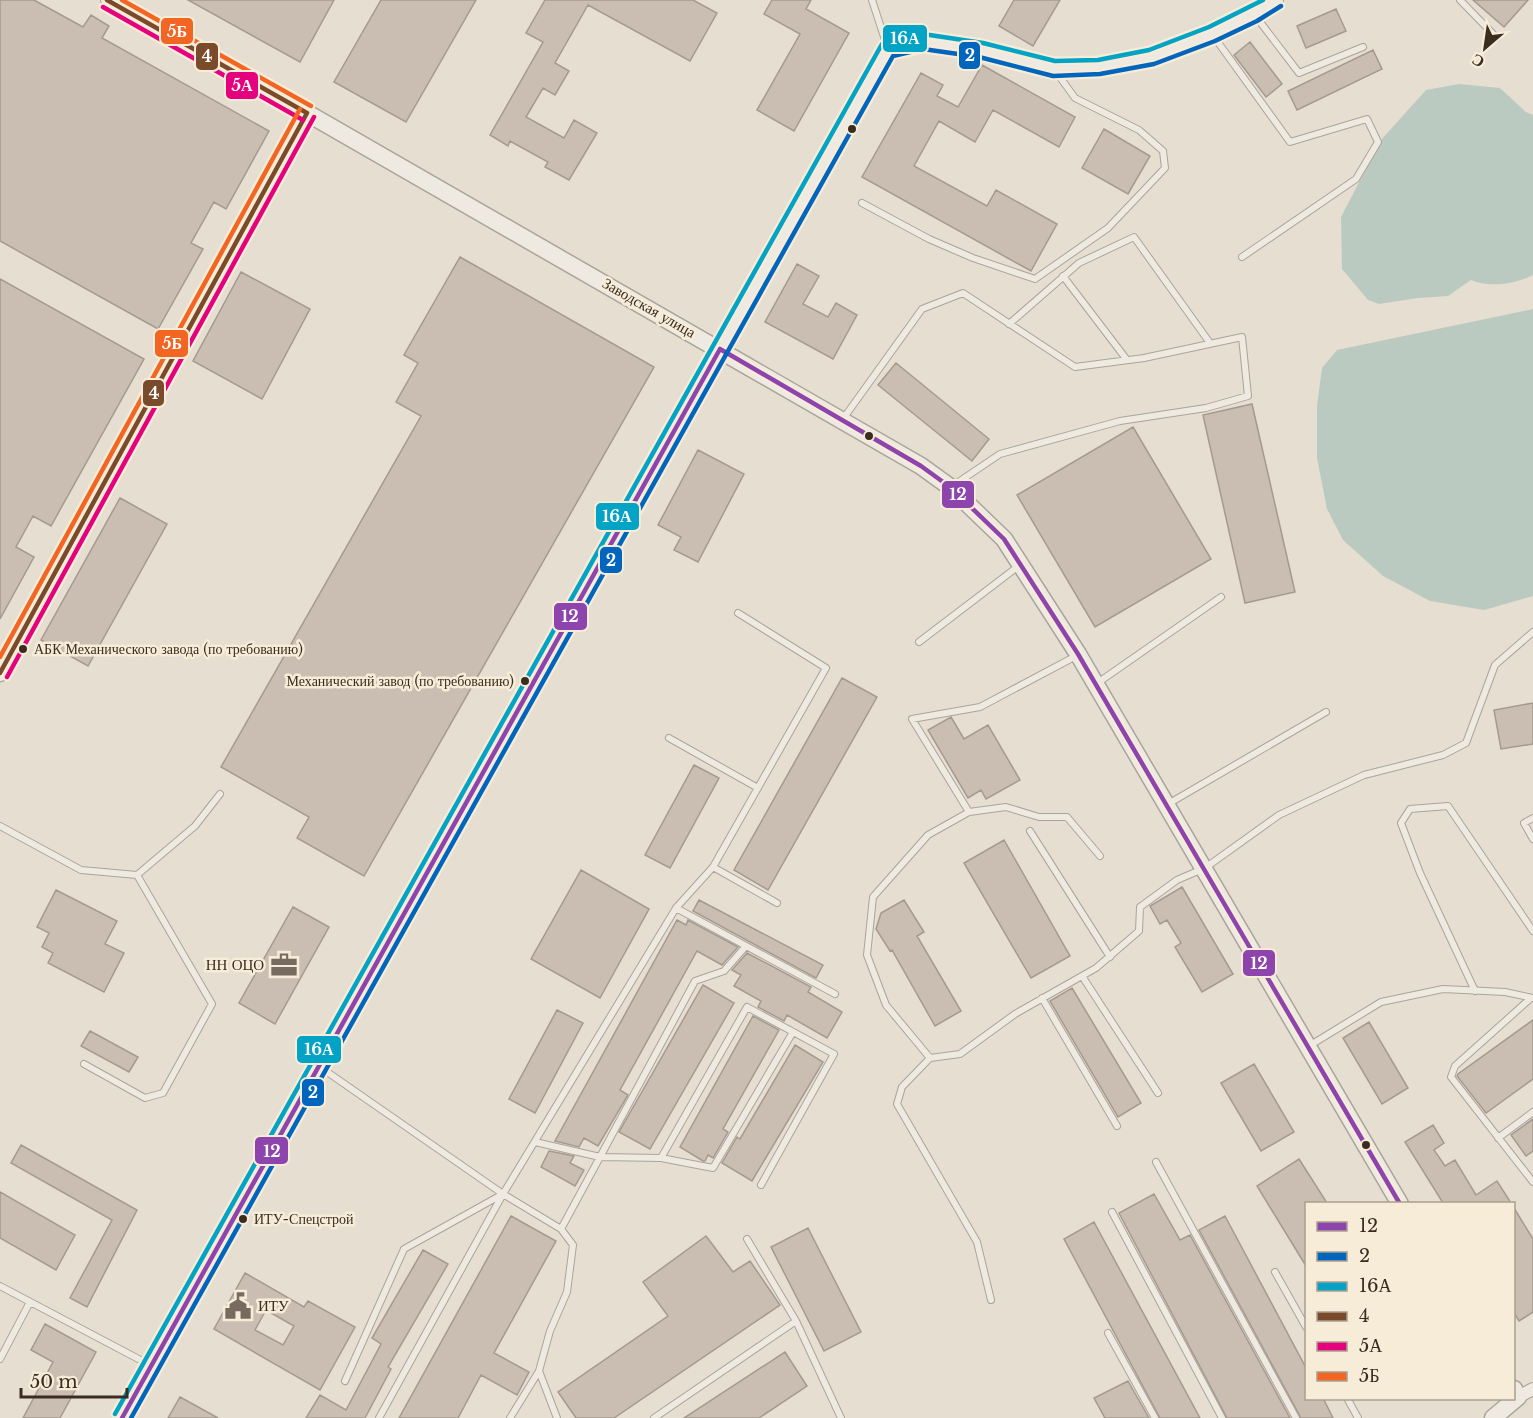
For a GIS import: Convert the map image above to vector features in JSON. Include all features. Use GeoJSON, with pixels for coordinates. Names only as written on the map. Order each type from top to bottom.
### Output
{"type":"FeatureCollection","features":[{"type":"Feature","properties":{"kind":"street","name":"Заводская улица"},"geometry":{"type":"LineString","coordinates":[[107,0],[842,419],[921,466],[951,487],[1004,539],[1078,654],[1399,1202]]}},
{"type":"Feature","properties":{"kind":"street"},"geometry":{"type":"LineString","coordinates":[[122,1418],[888,49],[923,41],[981,50],[1054,69],[1099,67],[1151,57],[1212,34],[1254,14],[1276,0]]}},
{"type":"Feature","properties":{"kind":"street"},"geometry":{"type":"LineString","coordinates":[[0,673],[307,113]]}},
{"type":"Feature","properties":{"kind":"street"},"geometry":{"type":"LineString","coordinates":[[1493,1418],[1513,1400]]}},
{"type":"Feature","properties":{"kind":"lane"},"geometry":{"type":"LineString","coordinates":[[872,0],[888,49]]}},
{"type":"Feature","properties":{"kind":"lane"},"geometry":{"type":"LineString","coordinates":[[1460,0],[1497,38]]}},
{"type":"Feature","properties":{"kind":"lane"},"geometry":{"type":"LineString","coordinates":[[1254,14],[1299,73],[1363,47]]}},
{"type":"Feature","properties":{"kind":"lane"},"geometry":{"type":"LineString","coordinates":[[1212,34],[1290,142],[1367,118],[1378,142],[1356,179],[1242,257]]}},
{"type":"Feature","properties":{"kind":"lane"},"geometry":{"type":"LineString","coordinates":[[862,203],[929,239],[974,258],[1035,279],[1090,241],[1108,228],[1165,168],[1163,151],[1139,130],[1075,98],[1054,69]]}},
{"type":"Feature","properties":{"kind":"lane"},"geometry":{"type":"LineString","coordinates":[[1010,324],[1079,262],[1134,237],[1210,343]]}},
{"type":"Feature","properties":{"kind":"lane"},"geometry":{"type":"LineString","coordinates":[[1063,276],[1127,360]]}},
{"type":"Feature","properties":{"kind":"lane"},"geometry":{"type":"LineString","coordinates":[[842,419],[922,309],[963,293],[1076,367],[1144,358],[1242,337],[1248,396],[1206,408],[1120,421],[1000,454],[951,487]]}},
{"type":"Feature","properties":{"kind":"lane"},"geometry":{"type":"LineString","coordinates":[[920,642],[1021,565]]}},
{"type":"Feature","properties":{"kind":"lane"},"geometry":{"type":"LineString","coordinates":[[1096,684],[1221,597]]}},
{"type":"Feature","properties":{"kind":"lane"},"geometry":{"type":"LineString","coordinates":[[379,1418],[503,1194],[676,908],[713,867],[826,668],[738,613]]}},
{"type":"Feature","properties":{"kind":"lane"},"geometry":{"type":"LineString","coordinates":[[991,1300],[977,1242],[897,1104],[902,1087],[930,1058],[960,1054],[1015,1014],[1082,976],[1110,957],[1139,931],[1140,907],[1177,880],[1205,868],[1279,815],[1364,776],[1443,755],[1466,743],[1495,664],[1533,632]]}},
{"type":"Feature","properties":{"kind":"lane"},"geometry":{"type":"LineString","coordinates":[[969,812],[912,719],[980,707],[1078,654]]}},
{"type":"Feature","properties":{"kind":"lane"},"geometry":{"type":"LineString","coordinates":[[1167,804],[1326,712]]}},
{"type":"Feature","properties":{"kind":"lane"},"geometry":{"type":"LineString","coordinates":[[669,738],[758,788]]}},
{"type":"Feature","properties":{"kind":"lane"},"geometry":{"type":"LineString","coordinates":[[0,826],[81,870],[137,875],[195,826],[220,794]]}},
{"type":"Feature","properties":{"kind":"lane"},"geometry":{"type":"LineString","coordinates":[[1475,991],[1420,873],[1401,823],[1410,809],[1448,806],[1533,931]]}},
{"type":"Feature","properties":{"kind":"lane"},"geometry":{"type":"LineString","coordinates":[[930,1058],[886,1005],[867,955],[873,897],[928,835],[969,812],[1006,807],[1039,817],[1067,817],[1100,856]]}},
{"type":"Feature","properties":{"kind":"lane"},"geometry":{"type":"LineString","coordinates":[[1533,818],[1524,823],[1533,838]]}},
{"type":"Feature","properties":{"kind":"lane"},"geometry":{"type":"LineString","coordinates":[[1030,831],[1110,957]]}},
{"type":"Feature","properties":{"kind":"lane"},"geometry":{"type":"LineString","coordinates":[[713,867],[777,903]]}},
{"type":"Feature","properties":{"kind":"lane"},"geometry":{"type":"LineString","coordinates":[[84,1064],[145,1098],[163,1092],[212,1004],[137,875]]}},
{"type":"Feature","properties":{"kind":"lane"},"geometry":{"type":"LineString","coordinates":[[676,908],[835,994]]}},
{"type":"Feature","properties":{"kind":"lane"},"geometry":{"type":"LineString","coordinates":[[561,1229],[695,981],[724,971],[746,946]]}},
{"type":"Feature","properties":{"kind":"lane"},"geometry":{"type":"LineString","coordinates":[[1082,976],[1158,1093]]}},
{"type":"Feature","properties":{"kind":"lane"},"geometry":{"type":"LineString","coordinates":[[1308,1047],[1381,1002],[1443,989],[1505,992],[1532,998]]}},
{"type":"Feature","properties":{"kind":"lane"},"geometry":{"type":"LineString","coordinates":[[1042,998],[1117,1126]]}},
{"type":"Feature","properties":{"kind":"lane"},"geometry":{"type":"LineString","coordinates":[[1532,998],[1455,1066],[1451,1077],[1533,1182]]}},
{"type":"Feature","properties":{"kind":"lane"},"geometry":{"type":"LineString","coordinates":[[662,1158],[747,1007],[834,1054],[761,1185]]}},
{"type":"Feature","properties":{"kind":"lane"},"geometry":{"type":"LineString","coordinates":[[534,1142],[600,1157],[662,1158],[713,1168],[793,1032]]}},
{"type":"Feature","properties":{"kind":"lane"},"geometry":{"type":"LineString","coordinates":[[319,1066],[503,1194],[561,1229],[573,1245],[567,1292],[550,1331],[539,1371],[510,1418]]}},
{"type":"Feature","properties":{"kind":"lane"},"geometry":{"type":"LineString","coordinates":[[1498,1138],[1533,1112]]}},
{"type":"Feature","properties":{"kind":"lane"},"geometry":{"type":"LineString","coordinates":[[1156,1162],[1296,1418]]}},
{"type":"Feature","properties":{"kind":"lane"},"geometry":{"type":"LineString","coordinates":[[345,1381],[404,1249],[503,1194]]}},
{"type":"Feature","properties":{"kind":"lane"},"geometry":{"type":"LineString","coordinates":[[1112,1212],[1222,1418]]}},
{"type":"Feature","properties":{"kind":"lane"},"geometry":{"type":"LineString","coordinates":[[747,1239],[796,1321],[841,1418]]}},
{"type":"Feature","properties":{"kind":"lane"},"geometry":{"type":"LineString","coordinates":[[1275,1272],[1305,1325]]}},
{"type":"Feature","properties":{"kind":"lane"},"geometry":{"type":"LineString","coordinates":[[0,1286],[151,1366]]}},
{"type":"Feature","properties":{"kind":"lane"},"geometry":{"type":"LineString","coordinates":[[0,1359],[30,1302]]}},
{"type":"Feature","properties":{"kind":"lane"},"geometry":{"type":"LineString","coordinates":[[654,1418],[796,1321]]}},
{"type":"Feature","properties":{"kind":"lane"},"geometry":{"type":"LineString","coordinates":[[1108,1333],[1155,1418]]}},
{"type":"Feature","properties":{"kind":"lane"},"geometry":{"type":"LineString","coordinates":[[539,1371],[557,1418]]}},
{"type":"Feature","properties":{"kind":"lane"},"geometry":{"type":"LineString","coordinates":[[1348,1400],[1358,1418]]}},
{"type":"Feature","properties":{"kind":"shaded area"},"geometry":{"type":"Polygon","coordinates":[[[1459,84],[1500,88],[1526,112],[1533,115],[1533,275],[1519,281],[1502,284],[1485,284],[1471,280],[1448,296],[1379,304],[1368,300],[1342,269],[1341,217],[1381,140],[1426,90],[1459,84]]]}},
{"type":"Feature","properties":{"kind":"shaded area"},"geometry":{"type":"Polygon","coordinates":[[[1533,309],[1533,596],[1484,610],[1430,601],[1383,576],[1343,540],[1327,509],[1317,458],[1317,406],[1322,368],[1337,350],[1533,309]]]}},
{"type":"Feature","properties":{"kind":"building"},"geometry":{"type":"Polygon","coordinates":[[[0,0],[34,0],[83,27],[91,15],[109,26],[102,38],[269,131],[226,209],[214,202],[191,243],[203,249],[158,329],[0,241],[0,0]]]}},
{"type":"Feature","properties":{"kind":"building"},"geometry":{"type":"Polygon","coordinates":[[[188,0],[334,0],[300,62],[188,0]]]}},
{"type":"Feature","properties":{"kind":"building"},"geometry":{"type":"Polygon","coordinates":[[[381,0],[476,0],[406,122],[334,82],[381,0]]]}},
{"type":"Feature","properties":{"kind":"building"},"geometry":{"type":"Polygon","coordinates":[[[545,0],[693,0],[717,13],[690,61],[588,5],[555,63],[569,71],[555,95],[543,88],[526,117],[564,138],[574,120],[597,133],[569,180],[545,167],[548,162],[510,141],[508,146],[490,135],[543,42],[526,33],[545,0]]]}},
{"type":"Feature","properties":{"kind":"building"},"geometry":{"type":"Polygon","coordinates":[[[772,0],[811,0],[806,9],[849,33],[794,131],[757,110],[800,34],[764,14],[772,0]]]}},
{"type":"Feature","properties":{"kind":"building"},"geometry":{"type":"Polygon","coordinates":[[[1014,0],[1060,0],[1033,46],[999,26],[1014,0]]]}},
{"type":"Feature","properties":{"kind":"building"},"geometry":{"type":"Polygon","coordinates":[[[1473,0],[1528,0],[1504,27],[1473,0]]]}},
{"type":"Feature","properties":{"kind":"building"},"geometry":{"type":"Polygon","coordinates":[[[1336,9],[1346,31],[1306,48],[1297,26],[1336,9]]]}},
{"type":"Feature","properties":{"kind":"building"},"geometry":{"type":"Polygon","coordinates":[[[1250,42],[1282,84],[1266,97],[1234,55],[1250,42]]]}},
{"type":"Feature","properties":{"kind":"building"},"geometry":{"type":"Polygon","coordinates":[[[1373,50],[1382,69],[1297,110],[1288,91],[1373,50]]]}},
{"type":"Feature","properties":{"kind":"building"},"geometry":{"type":"Polygon","coordinates":[[[982,65],[1075,117],[1059,147],[993,110],[975,142],[939,121],[914,166],[987,206],[996,190],[1057,224],[1031,271],[862,177],[921,73],[943,85],[937,96],[958,107],[982,65]]]}},
{"type":"Feature","properties":{"kind":"building"},"geometry":{"type":"Polygon","coordinates":[[[1104,129],[1150,156],[1128,194],[1082,168],[1104,129]]]}},
{"type":"Feature","properties":{"kind":"building"},"geometry":{"type":"Polygon","coordinates":[[[460,257],[654,367],[364,876],[297,838],[309,817],[221,767],[421,416],[396,402],[418,363],[404,355],[460,257]]]}},
{"type":"Feature","properties":{"kind":"building"},"geometry":{"type":"Polygon","coordinates":[[[797,264],[819,276],[803,304],[828,317],[836,303],[857,315],[833,359],[765,322],[797,264]]]}},
{"type":"Feature","properties":{"kind":"building"},"geometry":{"type":"Polygon","coordinates":[[[241,272],[310,309],[262,399],[193,361],[241,272]]]}},
{"type":"Feature","properties":{"kind":"building"},"geometry":{"type":"Polygon","coordinates":[[[0,279],[144,359],[51,526],[33,516],[16,547],[34,557],[0,619],[0,279]]]}},
{"type":"Feature","properties":{"kind":"building"},"geometry":{"type":"Polygon","coordinates":[[[896,363],[989,439],[972,461],[878,385],[896,363]]]}},
{"type":"Feature","properties":{"kind":"building"},"geometry":{"type":"Polygon","coordinates":[[[1252,404],[1295,592],[1245,603],[1203,415],[1252,404]]]}},
{"type":"Feature","properties":{"kind":"building"},"geometry":{"type":"Polygon","coordinates":[[[1133,427],[1211,559],[1095,627],[1017,495],[1133,427]]]}},
{"type":"Feature","properties":{"kind":"building"},"geometry":{"type":"Polygon","coordinates":[[[698,450],[744,474],[698,562],[674,550],[681,537],[658,525],[698,450]]]}},
{"type":"Feature","properties":{"kind":"building"},"geometry":{"type":"Polygon","coordinates":[[[120,498],[167,524],[88,666],[41,640],[120,498]]]}},
{"type":"Feature","properties":{"kind":"building"},"geometry":{"type":"Polygon","coordinates":[[[842,678],[877,697],[768,890],[734,870],[842,678]]]}},
{"type":"Feature","properties":{"kind":"building"},"geometry":{"type":"Polygon","coordinates":[[[1533,703],[1533,744],[1501,749],[1494,710],[1533,703]]]}},
{"type":"Feature","properties":{"kind":"building"},"geometry":{"type":"Polygon","coordinates":[[[951,717],[964,739],[988,725],[1020,780],[986,799],[981,790],[968,798],[928,730],[951,717]]]}},
{"type":"Feature","properties":{"kind":"building"},"geometry":{"type":"Polygon","coordinates":[[[694,765],[719,778],[670,868],[645,855],[694,765]]]}},
{"type":"Feature","properties":{"kind":"building"},"geometry":{"type":"Polygon","coordinates":[[[1004,840],[1070,956],[1031,978],[964,863],[1004,840]]]}},
{"type":"Feature","properties":{"kind":"building"},"geometry":{"type":"Polygon","coordinates":[[[581,870],[649,909],[600,998],[531,959],[581,870]]]}},
{"type":"Feature","properties":{"kind":"building"},"geometry":{"type":"Polygon","coordinates":[[[1182,887],[1233,974],[1202,992],[1175,947],[1181,943],[1167,920],[1160,924],[1150,906],[1182,887]]]}},
{"type":"Feature","properties":{"kind":"building"},"geometry":{"type":"Polygon","coordinates":[[[56,890],[117,921],[105,944],[124,953],[104,992],[48,963],[53,953],[42,947],[49,933],[37,927],[56,890]]]}},
{"type":"Feature","properties":{"kind":"building"},"geometry":{"type":"Polygon","coordinates":[[[699,900],[823,965],[816,978],[693,911],[699,900]]]}},
{"type":"Feature","properties":{"kind":"building"},"geometry":{"type":"Polygon","coordinates":[[[904,900],[924,932],[917,936],[961,1011],[935,1026],[892,950],[890,951],[876,929],[881,913],[904,900]]]}},
{"type":"Feature","properties":{"kind":"building","name":"НН ОЦО"},"geometry":{"type":"Polygon","coordinates":[[[293,907],[329,927],[275,1024],[239,1003],[293,907]]]}},
{"type":"Feature","properties":{"kind":"building"},"geometry":{"type":"Polygon","coordinates":[[[677,920],[686,925],[688,920],[738,947],[722,965],[697,951],[620,1090],[628,1095],[598,1146],[584,1138],[579,1147],[555,1141],[677,920]]]}},
{"type":"Feature","properties":{"kind":"building"},"geometry":{"type":"Polygon","coordinates":[[[747,953],[811,987],[808,992],[842,1012],[827,1038],[787,1015],[784,1021],[758,1007],[761,1001],[734,986],[741,975],[732,970],[747,953]]]}},
{"type":"Feature","properties":{"kind":"building"},"geometry":{"type":"Polygon","coordinates":[[[703,985],[734,1003],[650,1149],[619,1132],[703,985]]]}},
{"type":"Feature","properties":{"kind":"building"},"geometry":{"type":"Polygon","coordinates":[[[1072,988],[1141,1103],[1118,1117],[1050,1001],[1072,988]]]}},
{"type":"Feature","properties":{"kind":"building"},"geometry":{"type":"Polygon","coordinates":[[[557,1010],[583,1023],[535,1113],[509,1099],[557,1010]]]}},
{"type":"Feature","properties":{"kind":"building"},"geometry":{"type":"Polygon","coordinates":[[[753,1016],[779,1030],[723,1129],[728,1132],[713,1158],[708,1155],[703,1161],[680,1147],[753,1016]]]}},
{"type":"Feature","properties":{"kind":"building"},"geometry":{"type":"Polygon","coordinates":[[[1533,1020],[1533,1079],[1486,1113],[1457,1076],[1458,1074],[1533,1020]]]}},
{"type":"Feature","properties":{"kind":"building"},"geometry":{"type":"Polygon","coordinates":[[[1369,1022],[1408,1088],[1382,1104],[1343,1038],[1369,1022]]]}},
{"type":"Feature","properties":{"kind":"building"},"geometry":{"type":"Polygon","coordinates":[[[90,1031],[138,1057],[129,1072],[81,1046],[90,1031]]]}},
{"type":"Feature","properties":{"kind":"building"},"geometry":{"type":"Polygon","coordinates":[[[795,1045],[823,1062],[752,1181],[722,1163],[737,1137],[740,1139],[795,1045]]]}},
{"type":"Feature","properties":{"kind":"building"},"geometry":{"type":"Polygon","coordinates":[[[1254,1064],[1294,1132],[1261,1151],[1221,1083],[1254,1064]]]}},
{"type":"Feature","properties":{"kind":"building"},"geometry":{"type":"Polygon","coordinates":[[[1533,1119],[1533,1151],[1526,1156],[1511,1135],[1533,1119]]]}},
{"type":"Feature","properties":{"kind":"building"},"geometry":{"type":"Polygon","coordinates":[[[1433,1125],[1444,1143],[1434,1150],[1445,1166],[1455,1160],[1476,1195],[1497,1181],[1510,1202],[1442,1202],[1405,1142],[1433,1125]]]}},
{"type":"Feature","properties":{"kind":"building"},"geometry":{"type":"Polygon","coordinates":[[[21,1145],[137,1210],[87,1307],[70,1298],[112,1220],[11,1163],[21,1145]]]}},
{"type":"Feature","properties":{"kind":"building"},"geometry":{"type":"Polygon","coordinates":[[[549,1151],[574,1156],[570,1163],[584,1170],[575,1186],[541,1167],[549,1151]]]}},
{"type":"Feature","properties":{"kind":"building"},"geometry":{"type":"Polygon","coordinates":[[[1299,1159],[1326,1202],[1305,1202],[1305,1264],[1257,1186],[1299,1159]]]}},
{"type":"Feature","properties":{"kind":"building"},"geometry":{"type":"Polygon","coordinates":[[[0,1192],[75,1235],[56,1270],[0,1238],[0,1192]]]}},
{"type":"Feature","properties":{"kind":"building"},"geometry":{"type":"Polygon","coordinates":[[[1154,1194],[1180,1240],[1190,1235],[1290,1418],[1227,1418],[1119,1213],[1154,1194]]]}},
{"type":"Feature","properties":{"kind":"building"},"geometry":{"type":"Polygon","coordinates":[[[1515,1210],[1533,1239],[1533,1312],[1519,1321],[1515,1315],[1515,1210]]]}},
{"type":"Feature","properties":{"kind":"building"},"geometry":{"type":"Polygon","coordinates":[[[511,1216],[556,1241],[494,1353],[529,1372],[517,1395],[481,1375],[458,1418],[399,1418],[511,1216]]]}},
{"type":"Feature","properties":{"kind":"building"},"geometry":{"type":"Polygon","coordinates":[[[1225,1216],[1305,1366],[1305,1400],[1324,1400],[1333,1418],[1301,1418],[1199,1230],[1225,1216]]]}},
{"type":"Feature","properties":{"kind":"building"},"geometry":{"type":"Polygon","coordinates":[[[1094,1222],[1200,1418],[1160,1418],[1064,1239],[1094,1222]]]}},
{"type":"Feature","properties":{"kind":"building"},"geometry":{"type":"Polygon","coordinates":[[[808,1228],[861,1332],[824,1351],[771,1247],[808,1228]]]}},
{"type":"Feature","properties":{"kind":"building"},"geometry":{"type":"Polygon","coordinates":[[[706,1236],[733,1272],[750,1261],[780,1305],[614,1418],[576,1418],[558,1392],[668,1316],[643,1282],[706,1236]]]}},
{"type":"Feature","properties":{"kind":"building"},"geometry":{"type":"Polygon","coordinates":[[[423,1250],[448,1264],[388,1367],[391,1369],[365,1418],[306,1418],[320,1395],[346,1410],[381,1344],[372,1338],[423,1250]]]}},
{"type":"Feature","properties":{"kind":"building"},"geometry":{"type":"Polygon","coordinates":[[[245,1273],[304,1307],[308,1301],[355,1327],[320,1390],[214,1329],[245,1273]],[[266,1310],[255,1330],[283,1345],[294,1326],[266,1310]]]}},
{"type":"Feature","properties":{"kind":"building"},"geometry":{"type":"Polygon","coordinates":[[[45,1324],[96,1352],[60,1418],[23,1418],[53,1362],[31,1350],[45,1324]]]}},
{"type":"Feature","properties":{"kind":"building"},"geometry":{"type":"Polygon","coordinates":[[[785,1352],[807,1386],[759,1418],[684,1418],[785,1352]]]}},
{"type":"Feature","properties":{"kind":"building"},"geometry":{"type":"Polygon","coordinates":[[[1128,1381],[1149,1418],[1105,1418],[1094,1398],[1128,1381]]]}},
{"type":"Feature","properties":{"kind":"building"},"geometry":{"type":"Polygon","coordinates":[[[180,1397],[218,1418],[168,1418],[180,1397]]]}},
{"type":"Feature","properties":{"kind":"transit line","name":"4"},"geometry":{"type":"LineString","coordinates":[[107,0],[307,113]]}},
{"type":"Feature","properties":{"kind":"transit line","name":"5Б"},"geometry":{"type":"LineString","coordinates":[[122,0],[311,106]]}},
{"type":"Feature","properties":{"kind":"transit line","name":"16А"},"geometry":{"type":"LineString","coordinates":[[115,1414],[882,44],[923,34],[983,43],[1055,61],[1098,60],[1149,50],[1209,27],[1263,0]]}},
{"type":"Feature","properties":{"kind":"transit line","name":"2"},"geometry":{"type":"LineString","coordinates":[[131,1418],[893,56],[923,49],[979,57],[1053,76],[1100,74],[1154,64],[1215,41],[1257,21],[1281,6]]}},
{"type":"Feature","properties":{"kind":"transit line","name":"5А"},"geometry":{"type":"LineString","coordinates":[[103,7],[303,120]]}},
{"type":"Feature","properties":{"kind":"transit line","name":"5Б"},"geometry":{"type":"LineString","coordinates":[[0,657],[300,109]]}},
{"type":"Feature","properties":{"kind":"transit line","name":"4"},"geometry":{"type":"LineString","coordinates":[[0,673],[307,113]]}},
{"type":"Feature","properties":{"kind":"transit line","name":"5А"},"geometry":{"type":"LineString","coordinates":[[7,677],[314,117]]}},
{"type":"Feature","properties":{"kind":"transit line","name":"12"},"geometry":{"type":"LineString","coordinates":[[720,349],[921,466],[950,487],[1004,539],[1078,654],[1399,1202]]}},
{"type":"Feature","properties":{"kind":"transit line","name":"12"},"geometry":{"type":"LineString","coordinates":[[122,1418],[720,349]]}},
{"type":"Feature","properties":{"kind":"place","name":"АБК Механического завода (по требованию)"},"geometry":{"type":"Point","coordinates":[23,649]}},
{"type":"Feature","properties":{"kind":"place","name":"Механический завод (по требованию)"},"geometry":{"type":"Point","coordinates":[525,681]}},
{"type":"Feature","properties":{"kind":"place","name":"НН ОЦО"},"geometry":{"type":"Point","coordinates":[284,965]}},
{"type":"Feature","properties":{"kind":"place","name":"ИТУ-Спецстрой"},"geometry":{"type":"Point","coordinates":[243,1219]}},
{"type":"Feature","properties":{"kind":"place","name":"ИТУ"},"geometry":{"type":"Point","coordinates":[238,1306]}}]}
